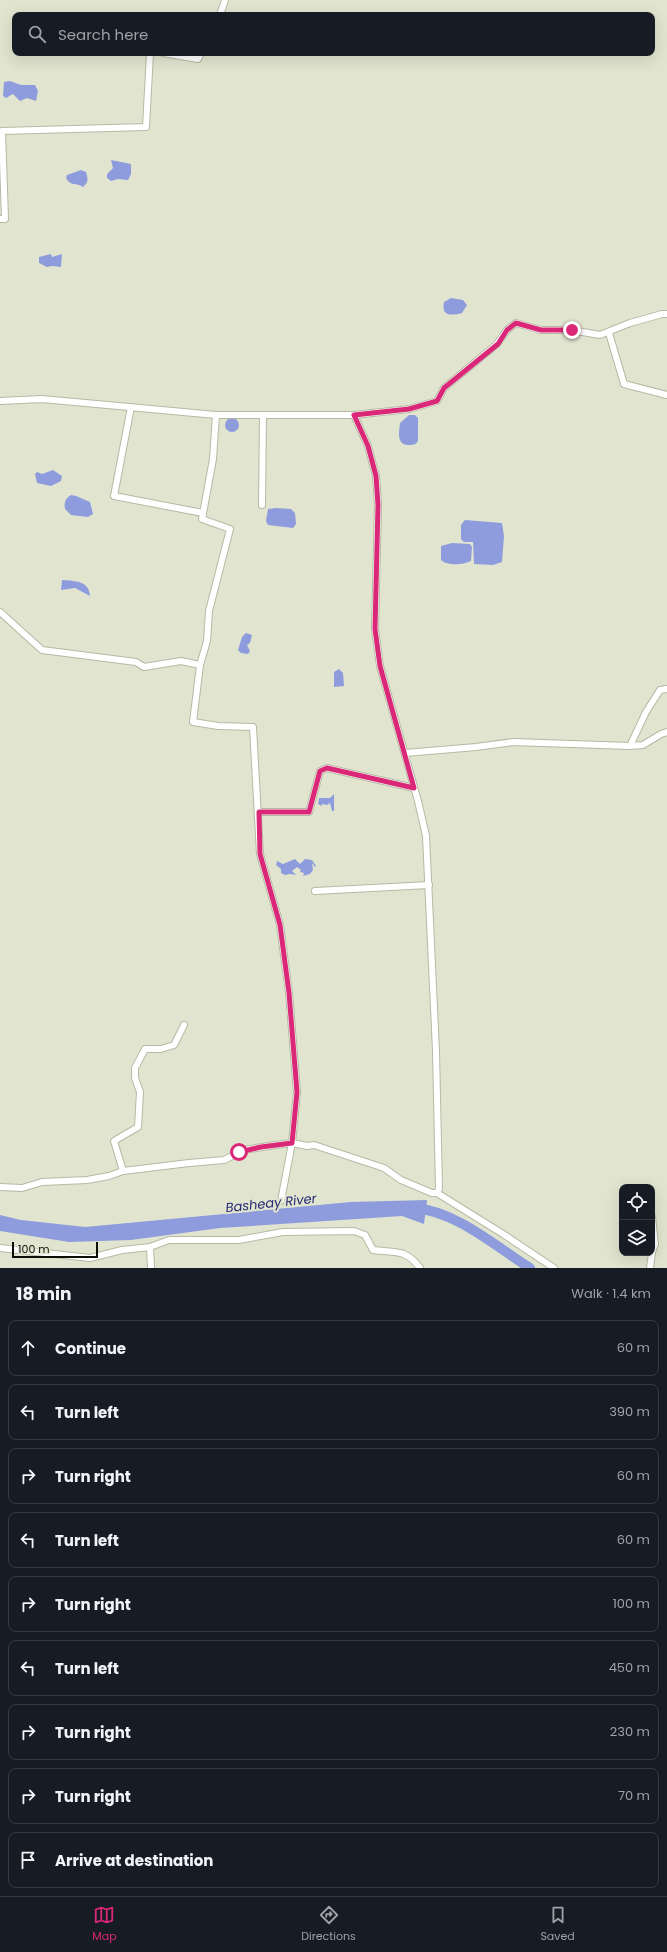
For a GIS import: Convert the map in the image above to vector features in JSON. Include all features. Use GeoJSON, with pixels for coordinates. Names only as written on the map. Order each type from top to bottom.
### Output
{"type":"FeatureCollection","features":[{"type":"Feature","properties":{"kind":"street"},"geometry":{"type":"LineString","coordinates":[[221,12],[225,0]]}},
{"type":"Feature","properties":{"kind":"street"},"geometry":{"type":"LineString","coordinates":[[0,219],[5,219],[2,131],[146,127],[150,56]]}},
{"type":"Feature","properties":{"kind":"street"},"geometry":{"type":"LineString","coordinates":[[180,56],[198,59],[200,56]]}},
{"type":"Feature","properties":{"kind":"street"},"geometry":{"type":"LineString","coordinates":[[0,401],[42,399],[216,415],[354,415],[409,409],[437,401],[444,388],[498,344],[507,330],[516,323],[541,330],[572,330],[600,335],[609,333],[630,323],[667,314]]}},
{"type":"Feature","properties":{"kind":"street"},"geometry":{"type":"LineString","coordinates":[[609,333],[624,384],[667,395]]}},
{"type":"Feature","properties":{"kind":"street"},"geometry":{"type":"LineString","coordinates":[[131,407],[114,496],[203,513]]}},
{"type":"Feature","properties":{"kind":"street"},"geometry":{"type":"LineString","coordinates":[[216,415],[213,459],[202,519],[230,528],[209,612],[207,641],[200,665],[194,722],[218,726],[253,727],[259,812],[260,854],[280,925],[289,993],[297,1092],[292,1143],[281,1201]]}},
{"type":"Feature","properties":{"kind":"street"},"geometry":{"type":"LineString","coordinates":[[262,505],[263,415]]}},
{"type":"Feature","properties":{"kind":"street"},"geometry":{"type":"LineString","coordinates":[[354,415],[368,446],[376,476],[378,519],[375,629],[380,666],[405,753],[426,836],[438,1116],[439,1189],[437,1193]]}},
{"type":"Feature","properties":{"kind":"street"},"geometry":{"type":"LineString","coordinates":[[0,612],[42,650],[136,662],[144,667],[181,662],[200,665]]}},
{"type":"Feature","properties":{"kind":"street"},"geometry":{"type":"LineString","coordinates":[[630,746],[646,712],[660,690],[667,689]]}},
{"type":"Feature","properties":{"kind":"street"},"geometry":{"type":"LineString","coordinates":[[405,753],[476,747],[513,742],[630,746],[643,745],[667,732]]}},
{"type":"Feature","properties":{"kind":"street"},"geometry":{"type":"LineString","coordinates":[[259,812],[309,812],[320,771],[327,768],[414,788]]}},
{"type":"Feature","properties":{"kind":"street"},"geometry":{"type":"LineString","coordinates":[[315,891],[429,885]]}},
{"type":"Feature","properties":{"kind":"street"},"geometry":{"type":"LineString","coordinates":[[123,1171],[114,1141],[138,1127],[140,1092],[135,1078],[136,1068],[145,1049],[161,1049],[174,1045],[184,1025]]}},
{"type":"Feature","properties":{"kind":"street"},"geometry":{"type":"LineString","coordinates":[[0,1187],[22,1188],[42,1182],[87,1180],[101,1178],[123,1171],[189,1162],[224,1160],[244,1150],[292,1143],[307,1146],[314,1145],[375,1164],[384,1168],[401,1180],[432,1193],[437,1193],[554,1268]]}},
{"type":"Feature","properties":{"kind":"street"},"geometry":{"type":"LineString","coordinates":[[0,1248],[90,1258],[122,1250],[150,1247],[168,1240],[239,1240],[283,1232],[354,1231],[364,1236],[372,1250],[401,1251],[416,1262],[420,1268]]}},
{"type":"Feature","properties":{"kind":"street"},"geometry":{"type":"LineString","coordinates":[[150,1247],[151,1268]]}},
{"type":"Feature","properties":{"kind":"street"},"geometry":{"type":"LineString","coordinates":[[650,1268],[652,1256]]}},
{"type":"Feature","properties":{"kind":"water"},"geometry":{"type":"Polygon","coordinates":[[[10,81],[21,85],[35,85],[38,91],[36,101],[27,98],[20,101],[13,94],[6,98],[3,96],[4,82],[10,81]]]}},
{"type":"Feature","properties":{"kind":"water"},"geometry":{"type":"Polygon","coordinates":[[[111,160],[131,164],[131,174],[128,180],[118,179],[111,181],[107,178],[107,174],[113,168],[111,160]]]}},
{"type":"Feature","properties":{"kind":"water"},"geometry":{"type":"Polygon","coordinates":[[[81,170],[86,172],[88,179],[83,187],[68,181],[66,178],[67,175],[81,170]]]}},
{"type":"Feature","properties":{"kind":"water"},"geometry":{"type":"Polygon","coordinates":[[[51,254],[52,257],[62,254],[61,267],[47,267],[39,263],[39,257],[51,254]]]}},
{"type":"Feature","properties":{"kind":"water"},"geometry":{"type":"Polygon","coordinates":[[[451,298],[463,300],[467,305],[462,313],[451,315],[445,312],[443,307],[444,302],[451,298]]]}},
{"type":"Feature","properties":{"kind":"water"},"geometry":{"type":"Polygon","coordinates":[[[409,415],[415,415],[418,418],[418,441],[415,444],[406,445],[400,441],[399,438],[400,423],[409,415]]]}},
{"type":"Feature","properties":{"kind":"water"},"geometry":{"type":"Polygon","coordinates":[[[232,418],[237,420],[239,425],[237,430],[232,432],[227,430],[225,425],[227,420],[232,418]]]}},
{"type":"Feature","properties":{"kind":"water"},"geometry":{"type":"Polygon","coordinates":[[[53,470],[62,476],[61,481],[51,486],[37,483],[35,474],[37,472],[42,474],[53,470]]]}},
{"type":"Feature","properties":{"kind":"water"},"geometry":{"type":"Polygon","coordinates":[[[71,495],[90,502],[93,514],[88,517],[71,515],[65,509],[65,501],[71,495]]]}},
{"type":"Feature","properties":{"kind":"water"},"geometry":{"type":"Polygon","coordinates":[[[268,509],[291,509],[295,513],[296,524],[293,528],[268,525],[266,521],[268,509]]]}},
{"type":"Feature","properties":{"kind":"water"},"geometry":{"type":"Polygon","coordinates":[[[465,520],[502,523],[504,536],[502,562],[493,565],[474,564],[473,542],[464,542],[461,539],[461,525],[465,520]]]}},
{"type":"Feature","properties":{"kind":"water"},"geometry":{"type":"Polygon","coordinates":[[[452,543],[470,544],[472,547],[471,561],[455,564],[447,563],[441,560],[441,546],[452,543]]]}},
{"type":"Feature","properties":{"kind":"water"},"geometry":{"type":"Polygon","coordinates":[[[62,580],[81,583],[87,587],[90,596],[75,588],[61,590],[62,580]]]}},
{"type":"Feature","properties":{"kind":"water"},"geometry":{"type":"Polygon","coordinates":[[[246,633],[252,635],[250,643],[247,645],[250,651],[248,654],[241,653],[238,650],[242,637],[246,633]]]}},
{"type":"Feature","properties":{"kind":"water"},"geometry":{"type":"Polygon","coordinates":[[[339,669],[343,673],[344,686],[334,687],[334,672],[339,669]]]}},
{"type":"Feature","properties":{"kind":"water"},"geometry":{"type":"Polygon","coordinates":[[[334,794],[334,811],[332,811],[330,803],[327,805],[322,804],[322,806],[318,804],[319,798],[330,798],[334,794]]]}},
{"type":"Feature","properties":{"kind":"water"},"geometry":{"type":"Polygon","coordinates":[[[295,859],[300,864],[305,859],[312,860],[316,866],[315,867],[312,863],[313,870],[310,874],[303,876],[304,873],[300,872],[301,870],[297,867],[292,871],[296,875],[285,875],[281,873],[281,869],[276,865],[277,861],[283,864],[295,859]]]}},
{"type":"Feature","properties":{"kind":"water"},"geometry":{"type":"Polygon","coordinates":[[[427,1200],[424,1224],[402,1216],[220,1228],[131,1240],[69,1242],[0,1231],[0,1215],[21,1220],[85,1227],[351,1202],[427,1200]]]}},
{"type":"Feature","properties":{"kind":"waterway","name":"Basheay River"},"geometry":{"type":"LineString","coordinates":[[414,1208],[430,1211],[460,1223],[475,1231],[530,1268]]}},
{"type":"Feature","properties":{"kind":"route"},"geometry":{"type":"LineString","coordinates":[[239,1152],[261,1147],[292,1143],[297,1092],[289,993],[280,925],[260,854],[259,812],[309,812],[320,771],[327,768],[414,788],[380,666],[375,629],[378,555],[378,505],[376,476],[368,446],[354,415],[409,409],[437,401],[444,388],[498,344],[507,330],[516,323],[541,330],[572,330]]}}]}
